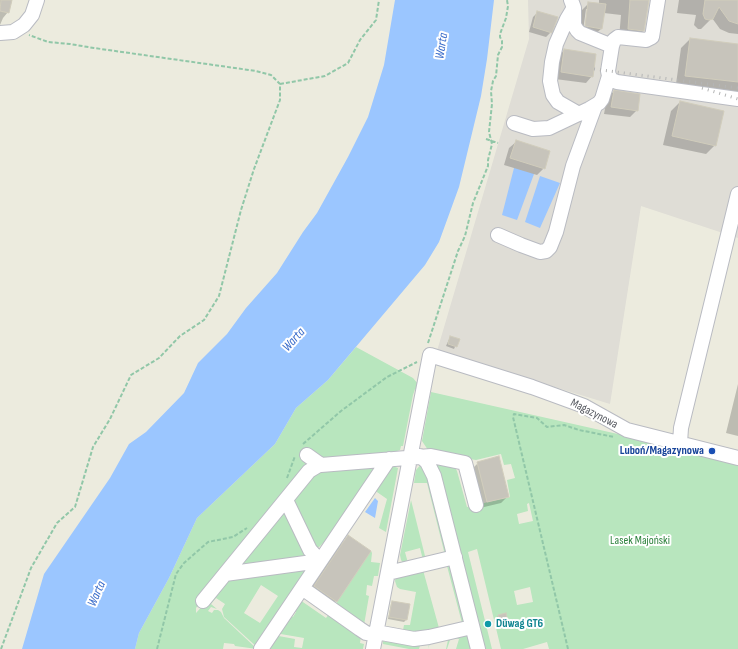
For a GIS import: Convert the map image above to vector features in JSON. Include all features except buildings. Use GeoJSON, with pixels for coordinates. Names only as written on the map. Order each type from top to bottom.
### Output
{"type":"FeatureCollection","features":[{"type":"Feature","properties":{"kind":"street"},"geometry":{"type":"LineString","coordinates":[[0,34],[6,34],[19,29],[28,21],[37,0]]}},
{"type":"Feature","properties":{"kind":"street"},"geometry":{"type":"LineString","coordinates":[[514,123],[533,129],[549,128],[595,106],[602,99],[609,76],[608,68],[614,40],[618,37],[646,40],[652,37],[658,0]]}},
{"type":"Feature","properties":{"kind":"street"},"geometry":{"type":"LineString","coordinates":[[573,4],[574,25],[577,30],[580,33],[612,46]]}},
{"type":"Feature","properties":{"kind":"street"},"geometry":{"type":"LineString","coordinates":[[573,4],[556,44],[550,81],[551,89],[558,102],[578,114]]}},
{"type":"Feature","properties":{"kind":"street"},"geometry":{"type":"LineString","coordinates":[[609,76],[612,80],[617,82],[736,99]]}},
{"type":"Feature","properties":{"kind":"street"},"geometry":{"type":"LineString","coordinates":[[498,235],[540,252],[546,251],[550,247],[556,232],[573,166],[595,106]]}},
{"type":"Feature","properties":{"kind":"street"},"geometry":{"type":"LineString","coordinates":[[680,443],[681,428],[738,194]]}},
{"type":"Feature","properties":{"kind":"street"},"geometry":{"type":"LineString","coordinates":[[373,649],[388,573],[415,456],[430,355]]}},
{"type":"Feature","properties":{"kind":"street","name":"Magazynowa"},"geometry":{"type":"LineString","coordinates":[[430,355],[532,387],[584,406],[628,430],[738,458]]}},
{"type":"Feature","properties":{"kind":"street"},"geometry":{"type":"LineString","coordinates":[[302,452],[319,464],[332,465],[415,456],[431,456],[465,463],[476,505]]}},
{"type":"Feature","properties":{"kind":"street"},"geometry":{"type":"LineString","coordinates":[[415,456],[427,462],[434,476],[478,649]]}},
{"type":"Feature","properties":{"kind":"street"},"geometry":{"type":"LineString","coordinates":[[261,649],[388,458]]}},
{"type":"Feature","properties":{"kind":"street"},"geometry":{"type":"LineString","coordinates":[[203,601],[309,472],[319,464]]}},
{"type":"Feature","properties":{"kind":"street"},"geometry":{"type":"LineString","coordinates":[[286,500],[310,550],[320,561]]}},
{"type":"Feature","properties":{"kind":"street"},"geometry":{"type":"LineString","coordinates":[[388,573],[455,557]]}},
{"type":"Feature","properties":{"kind":"street"},"geometry":{"type":"LineString","coordinates":[[225,574],[320,561]]}},
{"type":"Feature","properties":{"kind":"street"},"geometry":{"type":"LineString","coordinates":[[302,588],[366,633],[414,639],[472,627]]}},
{"type":"Feature","properties":{"kind":"path"},"geometry":{"type":"LineString","coordinates":[[280,84],[325,76],[348,63],[360,40],[376,20],[379,0]]}},
{"type":"Feature","properties":{"kind":"path"},"geometry":{"type":"LineString","coordinates":[[287,479],[302,452],[306,441],[342,411],[387,377],[430,355],[428,344],[430,333],[458,251],[465,236],[473,203],[488,166],[492,141],[489,132],[492,104],[491,91],[493,81],[496,76],[498,55],[502,47],[500,34],[506,18],[508,6],[507,0]]}},
{"type":"Feature","properties":{"kind":"path"},"geometry":{"type":"LineString","coordinates":[[1,649],[31,568],[57,523],[75,507],[93,447],[110,419],[131,376],[159,358],[180,336],[204,320],[219,296],[245,196],[280,100],[280,84],[271,75],[256,71],[48,42],[30,36],[19,29]]}},
{"type":"Feature","properties":{"kind":"path"},"geometry":{"type":"LineString","coordinates":[[486,139],[498,143]]}},
{"type":"Feature","properties":{"kind":"path"},"geometry":{"type":"LineString","coordinates":[[568,649],[513,417],[514,414],[537,418],[547,427],[564,425],[579,430],[618,437]]}},
{"type":"Feature","properties":{"kind":"path"},"geometry":{"type":"LineString","coordinates":[[157,649],[176,574],[184,563],[208,542],[233,537],[250,526]]}},
{"type":"Feature","properties":{"kind":"shaded area"},"geometry":{"type":"Polygon","coordinates":[[[528,0],[738,0],[738,238],[641,206],[610,404],[437,351],[529,39],[528,0]]]}},
{"type":"Feature","properties":{"kind":"green space"},"geometry":{"type":"Polygon","coordinates":[[[356,347],[413,378],[418,384],[419,390],[415,389],[413,395],[403,446],[401,446],[400,450],[396,453],[313,464],[240,550],[196,608],[196,613],[230,576],[306,570],[259,649],[224,617],[222,609],[225,604],[216,598],[211,604],[217,609],[211,607],[208,611],[212,613],[214,610],[218,610],[221,612],[224,618],[257,649],[224,643],[223,649],[135,649],[139,633],[169,578],[197,518],[275,444],[296,408],[328,380],[356,347]],[[261,585],[244,613],[260,623],[278,596],[261,585]]]}},
{"type":"Feature","properties":{"kind":"green space","name":"Lasek Majoński"},"geometry":{"type":"Polygon","coordinates":[[[431,392],[738,461],[738,649],[549,649],[547,642],[523,649],[501,649],[477,549],[468,552],[492,649],[486,649],[485,646],[483,646],[429,460],[454,466],[457,471],[467,507],[510,497],[507,480],[515,478],[511,464],[504,465],[501,454],[476,460],[433,453],[428,450],[422,441],[431,392]],[[529,503],[527,504],[528,511],[517,514],[519,524],[533,521],[529,503]],[[530,587],[514,591],[517,605],[533,602],[530,587]]]}},
{"type":"Feature","properties":{"kind":"green space"},"geometry":{"type":"Polygon","coordinates":[[[384,461],[328,544],[324,542],[319,547],[314,547],[289,498],[312,473],[384,461]]]}},
{"type":"Feature","properties":{"kind":"green space"},"geometry":{"type":"Polygon","coordinates":[[[424,461],[451,553],[443,554],[444,551],[427,483],[414,483],[416,470],[424,461]]]}},
{"type":"Feature","properties":{"kind":"green space"},"geometry":{"type":"Polygon","coordinates":[[[389,465],[398,468],[386,532],[379,528],[387,499],[374,490],[389,465]]]}},
{"type":"Feature","properties":{"kind":"green space"},"geometry":{"type":"Polygon","coordinates":[[[411,500],[426,560],[423,560],[420,548],[405,552],[408,563],[404,564],[400,555],[411,500]]]}},
{"type":"Feature","properties":{"kind":"green space"},"geometry":{"type":"Polygon","coordinates":[[[283,508],[308,554],[304,561],[229,571],[283,508]]]}},
{"type":"Feature","properties":{"kind":"green space"},"geometry":{"type":"Polygon","coordinates":[[[371,551],[371,562],[380,563],[378,576],[374,576],[372,586],[367,585],[366,595],[369,596],[364,625],[335,605],[371,551]]]}},
{"type":"Feature","properties":{"kind":"green space"},"geometry":{"type":"Polygon","coordinates":[[[454,562],[467,624],[402,635],[404,625],[410,625],[416,592],[397,587],[395,581],[396,576],[423,570],[439,628],[462,623],[447,566],[454,562]]]}},
{"type":"Feature","properties":{"kind":"green space"},"geometry":{"type":"Polygon","coordinates":[[[300,600],[326,618],[329,614],[361,636],[360,643],[364,644],[363,649],[264,649],[273,635],[295,639],[294,647],[302,648],[304,638],[275,633],[287,614],[293,617],[296,612],[291,608],[300,600]]]}},
{"type":"Feature","properties":{"kind":"green space"},"geometry":{"type":"Polygon","coordinates":[[[467,632],[476,649],[456,649],[459,639],[451,637],[447,649],[448,640],[440,638],[439,642],[431,640],[428,649],[429,644],[421,642],[419,649],[409,649],[383,644],[383,641],[387,642],[387,640],[467,632]]]}},
{"type":"Feature","properties":{"kind":"water","name":"Warta"},"geometry":{"type":"Polygon","coordinates":[[[395,0],[494,0],[481,96],[459,187],[439,242],[425,265],[328,380],[296,408],[275,444],[197,518],[169,578],[139,633],[135,649],[22,649],[44,574],[110,478],[129,444],[146,432],[184,393],[198,363],[227,334],[246,308],[277,273],[317,213],[368,117],[384,65],[395,0]]]}},
{"type":"Feature","properties":{"kind":"water"},"geometry":{"type":"Polygon","coordinates":[[[514,168],[534,174],[517,220],[502,215],[514,168]]]}},
{"type":"Feature","properties":{"kind":"water"},"geometry":{"type":"Polygon","coordinates":[[[540,176],[560,183],[540,228],[525,222],[540,176]]]}},
{"type":"Feature","properties":{"kind":"water"},"geometry":{"type":"Polygon","coordinates":[[[375,498],[378,501],[375,518],[365,512],[375,498]]]}},
{"type":"Feature","properties":{"kind":"railway"},"geometry":{"type":"LineString","coordinates":[[594,69],[738,88]]}},
{"type":"Feature","properties":{"kind":"railway"},"geometry":{"type":"LineString","coordinates":[[702,88],[738,99]]}},
{"type":"Feature","properties":{"kind":"place","name":"Luboń/Magazynowa"},"geometry":{"type":"Point","coordinates":[712,451]}},
{"type":"Feature","properties":{"kind":"place","name":"Düwag GT6"},"geometry":{"type":"Point","coordinates":[488,624]}}]}
